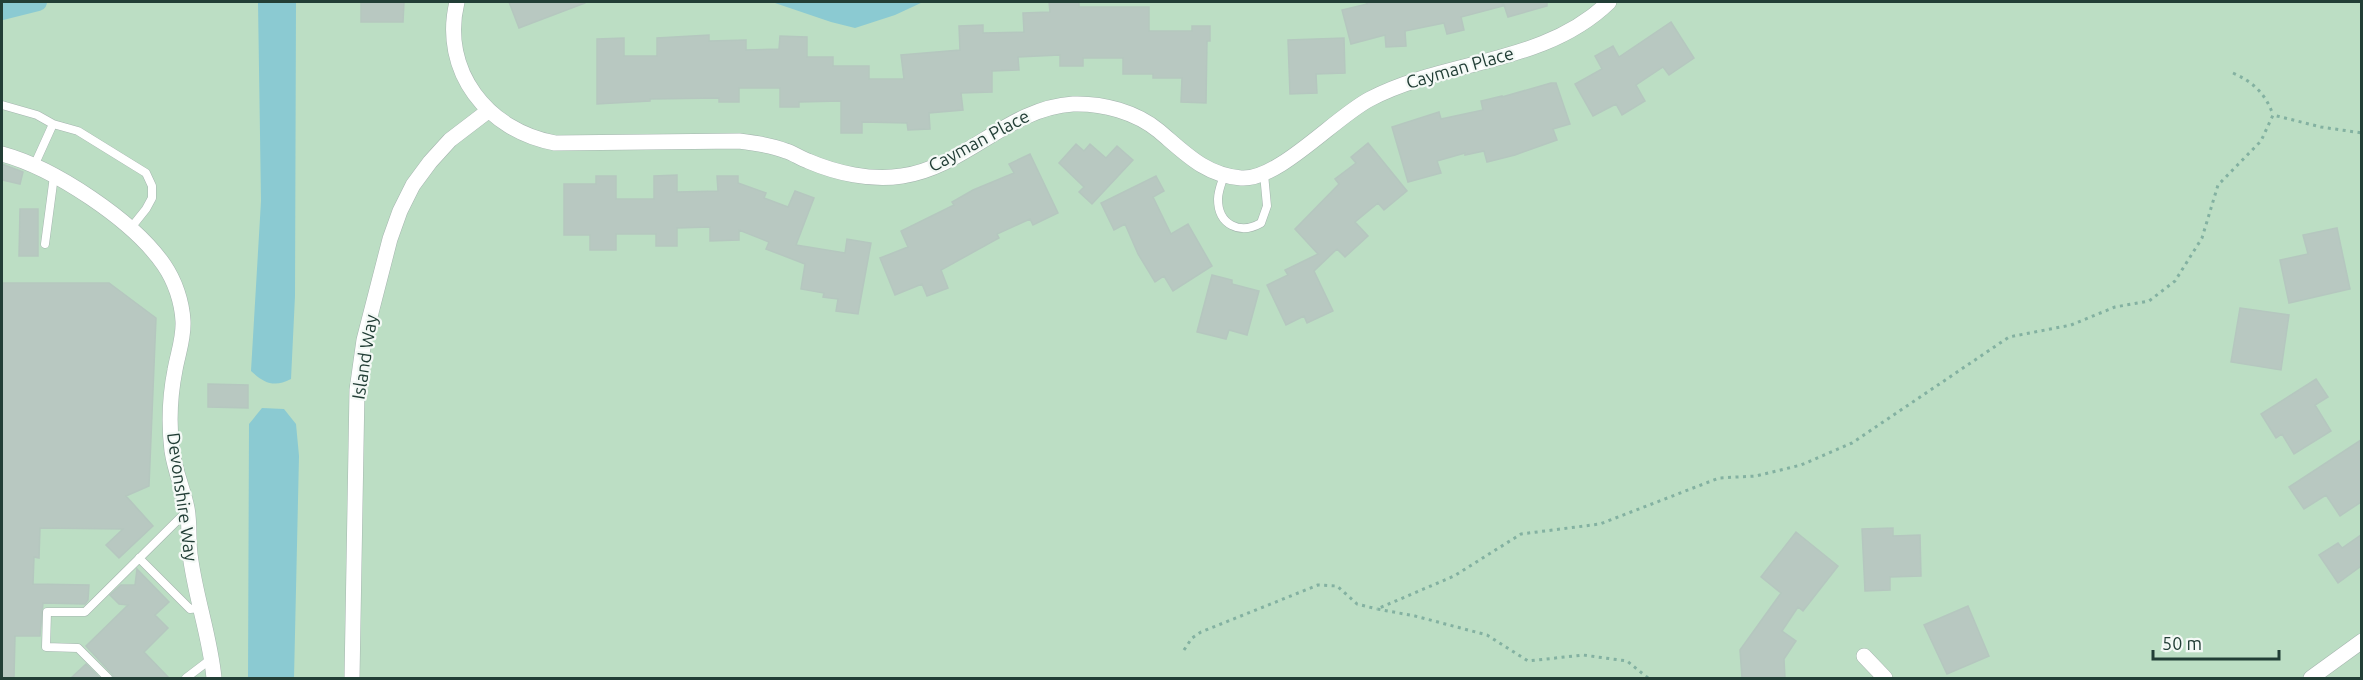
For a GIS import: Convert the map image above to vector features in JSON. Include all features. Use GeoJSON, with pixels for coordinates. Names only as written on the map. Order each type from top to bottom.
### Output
{"type":"FeatureCollection","features":[{"type":"Feature","properties":{"kind":"street","name":"Cayman Place"},"geometry":{"type":"LineString","coordinates":[[457,2],[454,38],[459,66],[471,90],[488,111],[518,131],[555,143],[739,141],[763,144],[787,151],[835,171],[862,176],[890,177],[928,169],[1037,111],[1064,105],[1092,105],[1120,111],[1140,119],[1157,130],[1194,162],[1224,175],[1244,178],[1264,174],[1339,118],[1369,99],[1401,84],[1534,48],[1570,30],[1609,2]]}},
{"type":"Feature","properties":{"kind":"street","name":"Island Way"},"geometry":{"type":"LineString","coordinates":[[352,678],[357,390],[364,340],[390,239],[413,185],[450,141],[488,111]]}},
{"type":"Feature","properties":{"kind":"street","name":"Devonshire Way"},"geometry":{"type":"LineString","coordinates":[[2,154],[66,181],[117,217],[166,267],[174,282],[181,304],[182,337],[175,371],[172,446],[174,466],[188,510],[190,554],[212,658],[214,678]]}},
{"type":"Feature","properties":{"kind":"street"},"geometry":{"type":"LineString","coordinates":[[2311,678],[2361,641]]}},
{"type":"Feature","properties":{"kind":"street"},"geometry":{"type":"LineString","coordinates":[[1864,656],[1885,678]]}},
{"type":"Feature","properties":{"kind":"lane"},"geometry":{"type":"LineString","coordinates":[[2,105],[37,115],[53,124],[78,130],[146,173],[152,186],[152,198],[130,229]]}},
{"type":"Feature","properties":{"kind":"lane"},"geometry":{"type":"LineString","coordinates":[[34,167],[53,124]]}},
{"type":"Feature","properties":{"kind":"lane"},"geometry":{"type":"LineString","coordinates":[[1224,175],[1218,197],[1220,210],[1226,222],[1237,228],[1251,229],[1261,223],[1267,206],[1264,174]]}},
{"type":"Feature","properties":{"kind":"lane"},"geometry":{"type":"LineString","coordinates":[[45,244],[54,176]]}},
{"type":"Feature","properties":{"kind":"lane"},"geometry":{"type":"LineString","coordinates":[[108,678],[78,648],[46,647],[47,612],[85,612],[188,510]]}},
{"type":"Feature","properties":{"kind":"lane"},"geometry":{"type":"LineString","coordinates":[[139,558],[190,609],[200,608]]}},
{"type":"Feature","properties":{"kind":"lane"},"geometry":{"type":"LineString","coordinates":[[186,678],[212,658]]}},
{"type":"Feature","properties":{"kind":"path"},"geometry":{"type":"LineString","coordinates":[[1377,609],[1454,576],[1521,534],[1600,524],[1719,478],[1756,476],[1801,465],[1852,443],[1948,376],[2009,337],[2071,325],[2115,307],[2149,301],[2175,281],[2202,238],[2218,185],[2261,141],[2273,115],[2268,100],[2249,80],[2233,73]]}},
{"type":"Feature","properties":{"kind":"path"},"geometry":{"type":"LineString","coordinates":[[2273,115],[2321,127],[2361,133]]}},
{"type":"Feature","properties":{"kind":"path"},"geometry":{"type":"LineString","coordinates":[[1184,650],[1192,638],[1201,632],[1318,585],[1337,585],[1357,604],[1487,635],[1528,662],[1583,655],[1628,661],[1648,678]]}},
{"type":"Feature","properties":{"kind":"green space"},"geometry":{"type":"Polygon","coordinates":[[[2,2],[2361,2],[2361,678],[2,678],[2,2]]]}},
{"type":"Feature","properties":{"kind":"water"},"geometry":{"type":"Polygon","coordinates":[[[258,2],[296,2],[295,296],[291,379],[274,384],[260,379],[251,371],[261,201],[258,2]]]}},
{"type":"Feature","properties":{"kind":"water"},"geometry":{"type":"Polygon","coordinates":[[[772,2],[923,2],[895,15],[855,28],[772,2]]]}},
{"type":"Feature","properties":{"kind":"water"},"geometry":{"type":"Polygon","coordinates":[[[262,408],[284,409],[296,424],[299,456],[294,678],[248,678],[249,424],[262,408]]]}},
{"type":"Feature","properties":{"kind":"building"},"geometry":{"type":"Polygon","coordinates":[[[361,2],[404,2],[403,22],[361,22],[361,2]]]}},
{"type":"Feature","properties":{"kind":"building"},"geometry":{"type":"Polygon","coordinates":[[[509,2],[585,2],[585,3],[519,28],[509,2]]]}},
{"type":"Feature","properties":{"kind":"building"},"geometry":{"type":"Polygon","coordinates":[[[1049,2],[1079,2],[1079,7],[1149,7],[1149,31],[1192,31],[1192,26],[1210,26],[1210,41],[1207,41],[1206,103],[1181,102],[1182,78],[1153,78],[1153,74],[1123,74],[1123,58],[1083,58],[1083,66],[1060,66],[1060,55],[1018,57],[1019,70],[992,71],[992,92],[961,93],[963,110],[929,113],[930,129],[908,130],[907,123],[862,122],[862,133],[841,133],[841,101],[799,102],[799,107],[780,107],[780,88],[739,88],[739,102],[719,102],[719,98],[650,99],[650,101],[597,104],[597,39],[624,38],[624,56],[657,56],[657,38],[709,35],[709,41],[746,40],[746,50],[779,49],[780,36],[807,37],[807,57],[833,57],[833,66],[869,66],[869,79],[904,79],[901,55],[960,50],[959,26],[983,25],[983,33],[1024,32],[1023,13],[1050,12],[1049,2]]]}},
{"type":"Feature","properties":{"kind":"building"},"geometry":{"type":"Polygon","coordinates":[[[1366,2],[1502,2],[1503,6],[1461,17],[1464,30],[1447,34],[1444,23],[1405,31],[1406,46],[1386,47],[1385,35],[1351,44],[1342,10],[1367,4],[1366,2]]]}},
{"type":"Feature","properties":{"kind":"building"},"geometry":{"type":"Polygon","coordinates":[[[1503,2],[1547,2],[1547,6],[1508,17],[1503,2]]]}},
{"type":"Feature","properties":{"kind":"building"},"geometry":{"type":"Polygon","coordinates":[[[1671,22],[1694,58],[1669,75],[1663,67],[1636,85],[1645,101],[1622,115],[1616,104],[1593,116],[1575,84],[1602,69],[1595,56],[1613,46],[1619,57],[1671,22]]]}},
{"type":"Feature","properties":{"kind":"building"},"geometry":{"type":"Polygon","coordinates":[[[1344,38],[1345,73],[1316,74],[1317,93],[1290,94],[1288,40],[1344,38]]]}},
{"type":"Feature","properties":{"kind":"building"},"geometry":{"type":"Polygon","coordinates":[[[1556,83],[1570,124],[1553,129],[1557,140],[1487,162],[1484,151],[1465,155],[1465,153],[1437,161],[1441,173],[1408,182],[1392,127],[1439,112],[1441,119],[1483,110],[1481,101],[1556,83]]]}},
{"type":"Feature","properties":{"kind":"building"},"geometry":{"type":"Polygon","coordinates":[[[1368,143],[1407,191],[1384,210],[1378,203],[1355,222],[1368,236],[1345,257],[1337,249],[1314,271],[1333,311],[1307,323],[1304,316],[1286,325],[1267,285],[1288,275],[1285,270],[1318,254],[1295,229],[1339,184],[1335,179],[1356,163],[1351,157],[1368,143]]]}},
{"type":"Feature","properties":{"kind":"building"},"geometry":{"type":"Polygon","coordinates":[[[1076,144],[1084,151],[1090,144],[1106,158],[1117,146],[1133,160],[1092,204],[1079,192],[1084,187],[1059,163],[1076,144]]]}},
{"type":"Feature","properties":{"kind":"building"},"geometry":{"type":"Polygon","coordinates":[[[1030,154],[1058,213],[1033,225],[1030,219],[997,234],[999,238],[941,270],[948,288],[927,296],[922,284],[895,295],[880,258],[908,247],[901,231],[954,205],[952,202],[973,190],[1014,173],[1009,164],[1030,154]]]}},
{"type":"Feature","properties":{"kind":"building"},"geometry":{"type":"Polygon","coordinates":[[[2,164],[23,172],[20,184],[2,180],[2,164]]]}},
{"type":"Feature","properties":{"kind":"building"},"geometry":{"type":"Polygon","coordinates":[[[677,175],[677,192],[718,191],[717,176],[738,176],[738,183],[766,193],[764,198],[788,207],[795,191],[814,198],[796,245],[845,253],[847,239],[871,243],[858,314],[836,311],[838,299],[823,297],[824,293],[801,289],[805,264],[766,249],[769,242],[739,230],[739,240],[710,241],[710,227],[677,228],[677,246],[656,246],[656,234],[616,234],[616,250],[590,250],[590,235],[564,235],[564,184],[596,184],[596,176],[616,176],[616,199],[654,199],[654,176],[677,175]]]}},
{"type":"Feature","properties":{"kind":"building"},"geometry":{"type":"Polygon","coordinates":[[[1156,176],[1164,191],[1153,197],[1171,234],[1188,224],[1212,266],[1173,291],[1164,276],[1155,282],[1138,254],[1125,224],[1114,230],[1101,203],[1156,176]]]}},
{"type":"Feature","properties":{"kind":"building"},"geometry":{"type":"Polygon","coordinates":[[[20,209],[38,209],[38,256],[19,256],[20,209]]]}},
{"type":"Feature","properties":{"kind":"building"},"geometry":{"type":"Polygon","coordinates":[[[2337,228],[2350,289],[2289,303],[2280,260],[2308,254],[2303,235],[2337,228]]]}},
{"type":"Feature","properties":{"kind":"building"},"geometry":{"type":"Polygon","coordinates":[[[1212,275],[1232,280],[1232,284],[1259,291],[1247,335],[1229,330],[1226,339],[1197,332],[1212,275]]]}},
{"type":"Feature","properties":{"kind":"building"},"geometry":{"type":"Polygon","coordinates":[[[2,283],[109,283],[156,318],[149,486],[126,496],[153,526],[119,558],[106,545],[123,529],[40,528],[39,558],[34,557],[33,584],[89,585],[88,600],[85,604],[43,603],[40,636],[15,636],[14,678],[2,678],[2,283]]]}},
{"type":"Feature","properties":{"kind":"building"},"geometry":{"type":"Polygon","coordinates":[[[2240,308],[2289,315],[2281,370],[2231,362],[2240,308]]]}},
{"type":"Feature","properties":{"kind":"building"},"geometry":{"type":"Polygon","coordinates":[[[2316,379],[2328,397],[2315,405],[2331,431],[2294,454],[2282,434],[2276,438],[2261,414],[2316,379]]]}},
{"type":"Feature","properties":{"kind":"building"},"geometry":{"type":"Polygon","coordinates":[[[208,384],[248,385],[248,408],[208,407],[208,384]]]}},
{"type":"Feature","properties":{"kind":"building"},"geometry":{"type":"Polygon","coordinates":[[[2361,440],[2361,502],[2340,516],[2326,495],[2304,509],[2289,487],[2361,440]]]}},
{"type":"Feature","properties":{"kind":"building"},"geometry":{"type":"Polygon","coordinates":[[[1893,528],[1893,536],[1920,535],[1921,576],[1890,577],[1890,590],[1865,591],[1862,529],[1893,528]]]}},
{"type":"Feature","properties":{"kind":"building"},"geometry":{"type":"Polygon","coordinates":[[[1796,532],[1838,566],[1803,611],[1798,607],[1782,631],[1796,641],[1784,659],[1785,678],[1742,678],[1740,650],[1781,593],[1761,577],[1796,532]]]}},
{"type":"Feature","properties":{"kind":"building"},"geometry":{"type":"Polygon","coordinates":[[[2361,535],[2361,566],[2338,583],[2319,555],[2338,543],[2342,548],[2361,535]]]}},
{"type":"Feature","properties":{"kind":"building"},"geometry":{"type":"Polygon","coordinates":[[[137,569],[169,602],[155,615],[168,628],[144,652],[169,678],[114,678],[86,646],[128,605],[119,604],[110,595],[121,585],[135,585],[137,569]]]}},
{"type":"Feature","properties":{"kind":"building"},"geometry":{"type":"Polygon","coordinates":[[[1968,606],[1989,656],[1947,674],[1924,625],[1968,606]]]}},
{"type":"Feature","properties":{"kind":"building"},"geometry":{"type":"Polygon","coordinates":[[[86,664],[100,678],[71,678],[86,664]]]}},
{"type":"Feature","properties":{"kind":"waterway"},"geometry":{"type":"LineString","coordinates":[[2,11],[38,2]]}}]}
